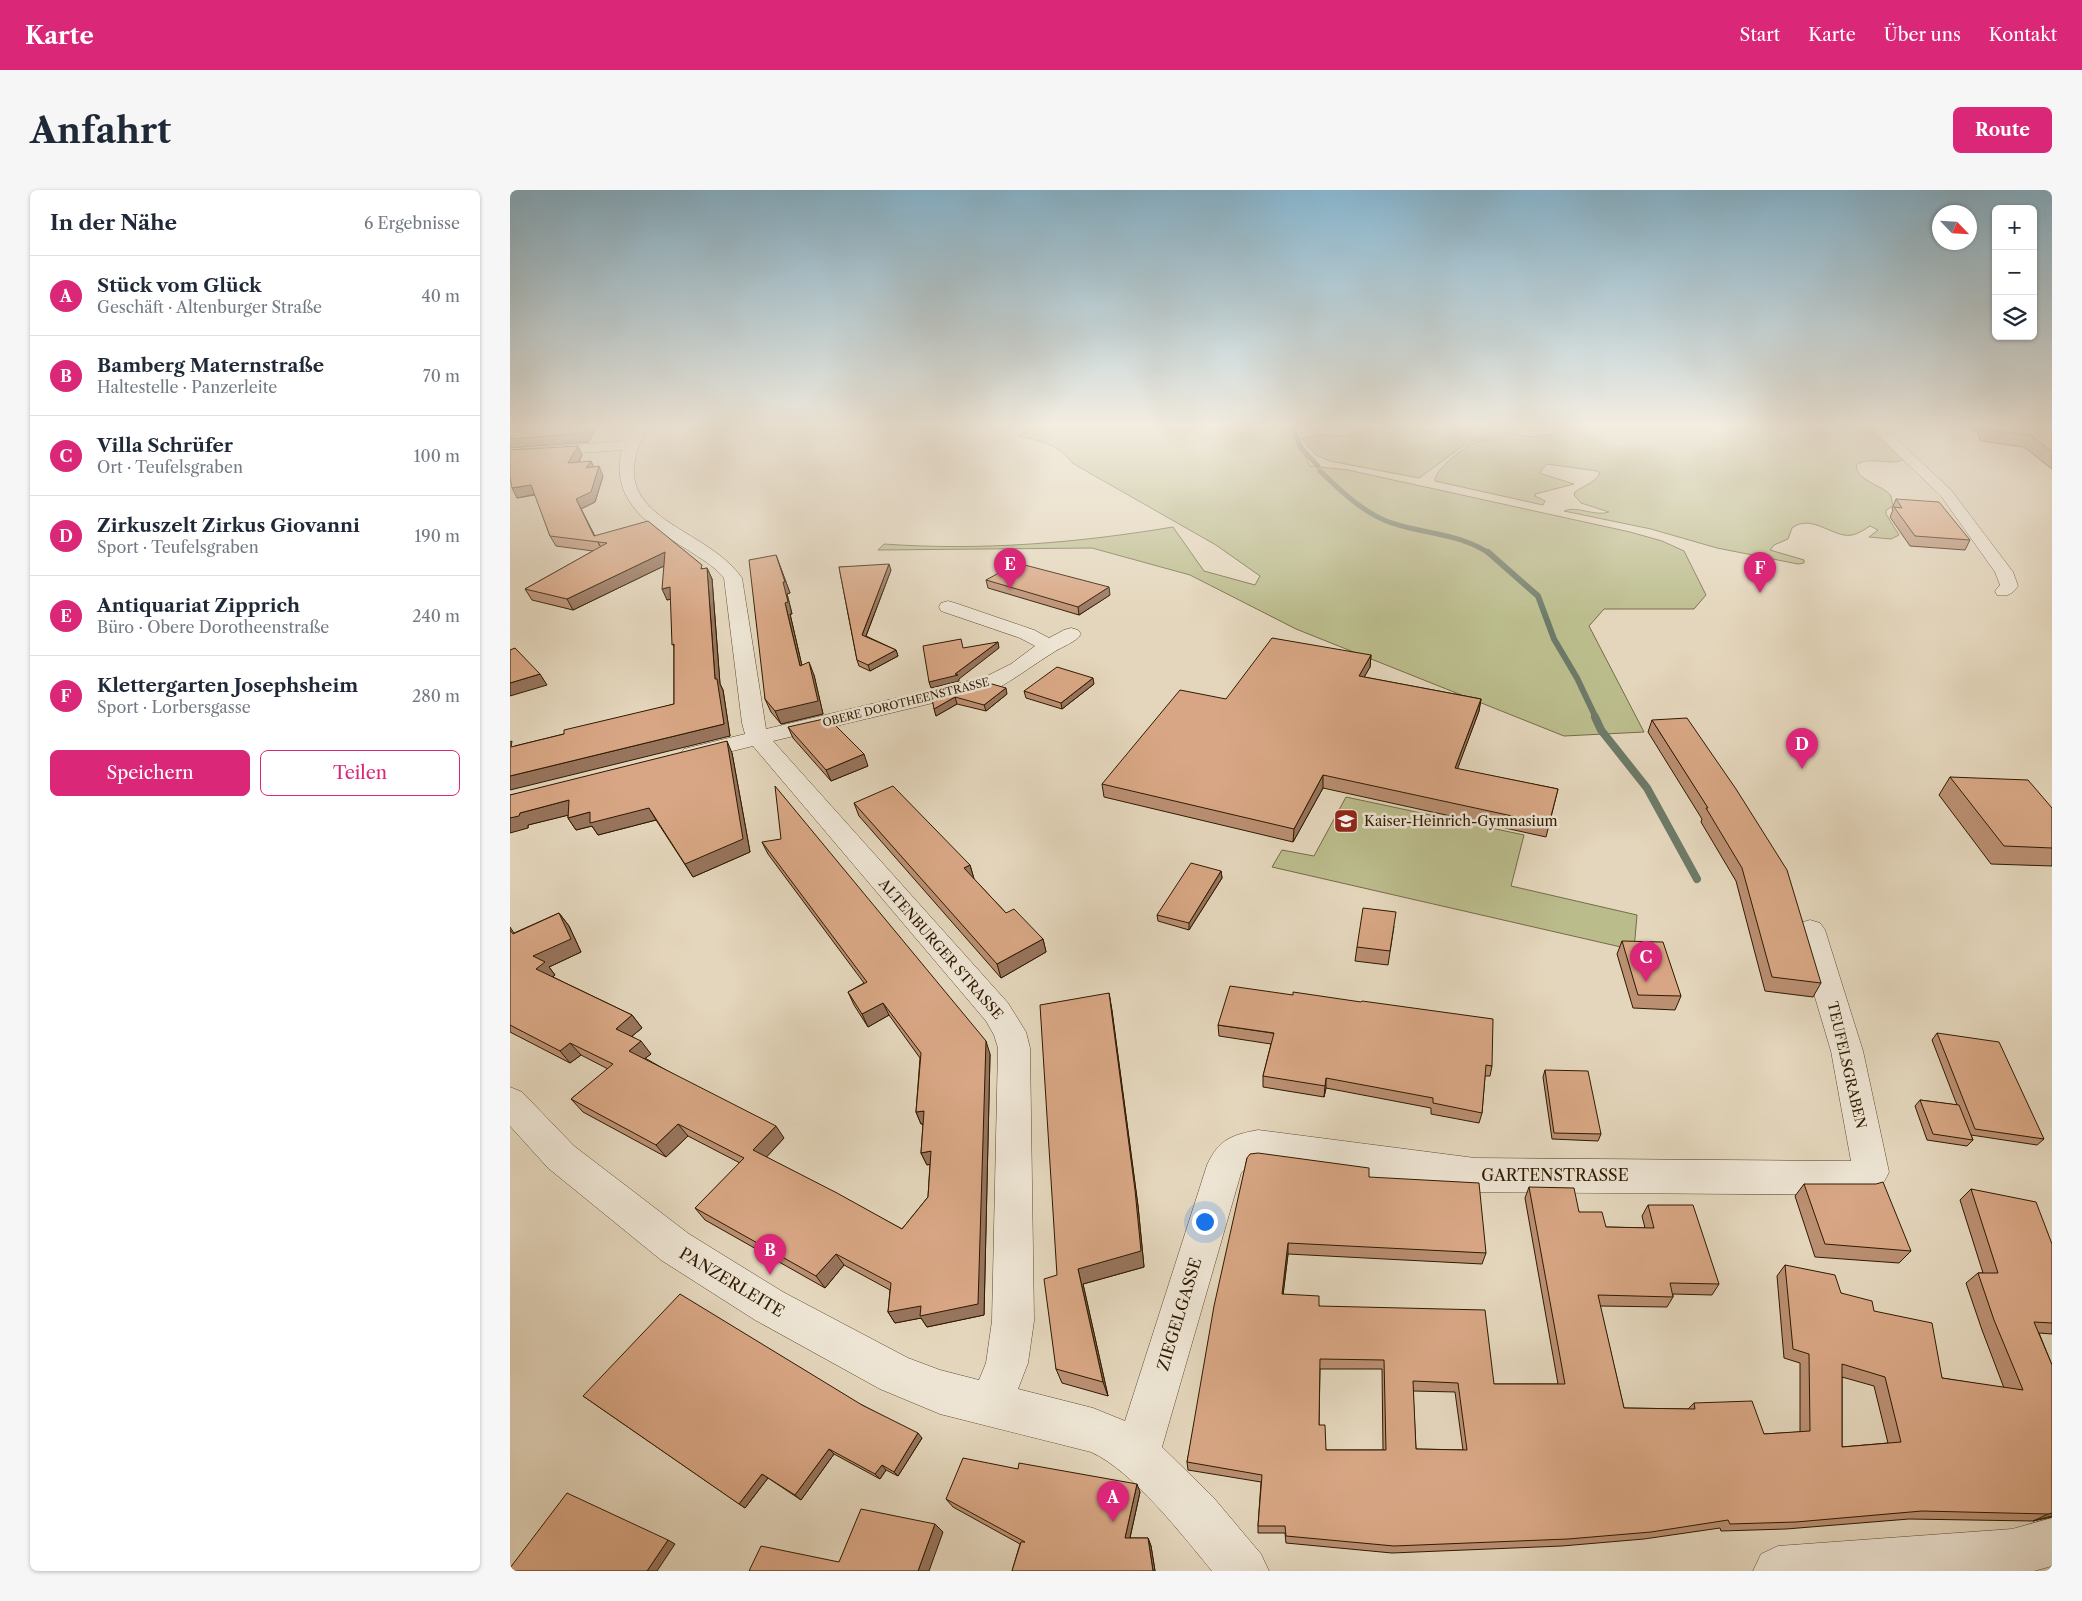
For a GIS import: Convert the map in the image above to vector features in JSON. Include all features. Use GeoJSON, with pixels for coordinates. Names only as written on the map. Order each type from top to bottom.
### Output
{"type":"FeatureCollection","features":[{"type":"Feature","properties":{"kind":"street","name":"ALTENBURGER STRASSE"},"geometry":{"type":"LineString","coordinates":[[632,490],[637,503],[648,516],[724,566],[733,578],[753,723],[758,738],[1005,1022],[1010,1032],[1014,1048],[1013,1321],[1006,1363],[991,1404]]}},
{"type":"Feature","properties":{"kind":"street"},"geometry":{"type":"LineString","coordinates":[[1943,490],[2004,572],[2008,586],[2004,591]]}},
{"type":"Feature","properties":{"kind":"street"},"geometry":{"type":"LineString","coordinates":[[948,607],[1033,637],[1044,644],[1046,648]]}},
{"type":"Feature","properties":{"kind":"street","name":"OBERE DOROTHEENSTRASSE"},"geometry":{"type":"LineString","coordinates":[[673,759],[992,682],[1018,668],[1046,648],[1071,634]]}},
{"type":"Feature","properties":{"kind":"street","name":"TEUFELSGRABEN"},"geometry":{"type":"LineString","coordinates":[[1810,930],[1847,1051],[1871,1172]]}},
{"type":"Feature","properties":{"kind":"street","name":"PANZERLEITE"},"geometry":{"type":"LineString","coordinates":[[510,1102],[561,1157],[675,1248],[769,1306],[895,1374],[940,1392],[991,1404]]}},
{"type":"Feature","properties":{"kind":"street","name":"GARTENSTRASSE"},"geometry":{"type":"LineString","coordinates":[[1239,1150],[1258,1146],[1475,1175],[1865,1178],[1871,1172]]}},
{"type":"Feature","properties":{"kind":"street","name":"ZIEGELGASSE"},"geometry":{"type":"LineString","coordinates":[[1137,1454],[1225,1165],[1239,1150]]}},
{"type":"Feature","properties":{"kind":"street"},"geometry":{"type":"LineString","coordinates":[[991,1404],[1092,1430],[1116,1440],[1137,1454],[1196,1514],[1244,1571]]}},
{"type":"Feature","properties":{"kind":"street"},"geometry":{"type":"LineString","coordinates":[[1778,1571],[2012,1553],[2052,1542]]}},
{"type":"Feature","properties":{"kind":"green space"},"geometry":{"type":"Polygon","coordinates":[[[1120,490],[1441,490],[1630,532],[1662,541],[1684,551],[1706,595],[1694,609],[1604,609],[1589,626],[1644,732],[1564,736],[1296,629],[1190,575],[1092,548],[878,550],[884,544],[957,547],[1029,544],[1137,533],[1173,527],[1204,571],[1255,585],[1260,576],[1216,545],[1120,490]]]}},
{"type":"Feature","properties":{"kind":"green space"},"geometry":{"type":"Polygon","coordinates":[[[1478,490],[1549,490],[1535,494],[1535,496],[1545,501],[1543,505],[1478,490]]]}},
{"type":"Feature","properties":{"kind":"green space"},"geometry":{"type":"Polygon","coordinates":[[[1578,490],[1885,490],[1891,496],[1893,506],[1886,510],[1886,514],[1899,535],[1891,539],[1869,537],[1878,530],[1870,526],[1858,533],[1848,535],[1811,524],[1798,524],[1792,528],[1788,539],[1774,545],[1770,550],[1804,560],[1804,563],[1798,564],[1717,548],[1651,529],[1564,511],[1574,509],[1598,513],[1609,512],[1581,503],[1574,495],[1578,490]]]}},
{"type":"Feature","properties":{"kind":"green space"},"geometry":{"type":"Polygon","coordinates":[[[1346,797],[1524,835],[1511,886],[1637,915],[1634,950],[1272,867],[1282,850],[1314,856],[1346,797]]]}},
{"type":"Feature","properties":{"kind":"building"},"geometry":{"type":"Polygon","coordinates":[[[533,490],[591,490],[576,499],[594,536],[648,521],[702,565],[701,569],[707,568],[715,679],[717,679],[724,724],[510,776],[510,742],[512,741],[511,747],[564,734],[564,730],[674,704],[674,644],[672,645],[670,587],[662,589],[665,552],[567,599],[525,589],[607,543],[550,536],[533,490]]]}},
{"type":"Feature","properties":{"kind":"building"},"geometry":{"type":"Polygon","coordinates":[[[1896,499],[1939,502],[1970,540],[1915,536],[1894,507],[1902,508],[1896,499]]]}},
{"type":"Feature","properties":{"kind":"building"},"geometry":{"type":"Polygon","coordinates":[[[776,555],[785,582],[783,582],[788,602],[785,603],[800,666],[809,662],[818,701],[775,711],[765,699],[749,560],[776,555]]]}},
{"type":"Feature","properties":{"kind":"building"},"geometry":{"type":"Polygon","coordinates":[[[1017,563],[1109,587],[1078,607],[986,580],[1017,563]]]}},
{"type":"Feature","properties":{"kind":"building"},"geometry":{"type":"Polygon","coordinates":[[[889,564],[862,635],[896,650],[868,665],[857,660],[839,567],[889,564]]]}},
{"type":"Feature","properties":{"kind":"building"},"geometry":{"type":"Polygon","coordinates":[[[1272,638],[1371,655],[1359,676],[1481,699],[1455,768],[1558,789],[1549,824],[1323,775],[1294,829],[1102,784],[1180,690],[1226,699],[1272,638]]]}},
{"type":"Feature","properties":{"kind":"building"},"geometry":{"type":"Polygon","coordinates":[[[961,639],[963,648],[998,642],[955,674],[958,675],[929,682],[923,646],[961,639]]]}},
{"type":"Feature","properties":{"kind":"building"},"geometry":{"type":"Polygon","coordinates":[[[515,648],[540,674],[510,683],[510,650],[515,648]]]}},
{"type":"Feature","properties":{"kind":"building"},"geometry":{"type":"Polygon","coordinates":[[[1057,667],[1093,678],[1061,703],[1024,691],[1057,667]]]}},
{"type":"Feature","properties":{"kind":"building"},"geometry":{"type":"Polygon","coordinates":[[[992,684],[1006,688],[984,705],[955,697],[934,709],[932,698],[992,684]]]}},
{"type":"Feature","properties":{"kind":"building"},"geometry":{"type":"Polygon","coordinates":[[[828,718],[864,754],[826,770],[788,727],[828,718]]]}},
{"type":"Feature","properties":{"kind":"building"},"geometry":{"type":"Polygon","coordinates":[[[1687,718],[1736,789],[1787,870],[1821,983],[1772,977],[1742,868],[1706,808],[1708,808],[1652,720],[1687,718]]]}},
{"type":"Feature","properties":{"kind":"building"},"geometry":{"type":"Polygon","coordinates":[[[727,741],[743,839],[685,864],[649,808],[590,823],[590,812],[568,818],[569,800],[520,813],[519,816],[510,818],[510,795],[727,741]]]}},
{"type":"Feature","properties":{"kind":"building"},"geometry":{"type":"Polygon","coordinates":[[[1950,777],[2028,780],[2052,808],[2052,848],[2004,846],[1950,777]]]}},
{"type":"Feature","properties":{"kind":"building"},"geometry":{"type":"Polygon","coordinates":[[[775,786],[986,1041],[978,1304],[920,1316],[921,1306],[888,1312],[891,1283],[836,1254],[816,1276],[695,1208],[744,1158],[678,1124],[656,1145],[571,1099],[613,1064],[570,1043],[560,1051],[510,1025],[510,930],[513,934],[559,913],[571,939],[533,956],[545,962],[536,969],[632,1015],[616,1029],[641,1041],[629,1051],[776,1126],[753,1150],[902,1229],[928,1197],[931,1151],[921,1153],[924,1111],[916,1112],[921,1053],[883,1003],[862,1014],[848,992],[867,982],[762,842],[781,839],[775,786]]]}},
{"type":"Feature","properties":{"kind":"building"},"geometry":{"type":"Polygon","coordinates":[[[893,786],[970,865],[964,868],[1006,913],[1014,909],[1043,939],[997,964],[854,803],[893,786]]]}},
{"type":"Feature","properties":{"kind":"building"},"geometry":{"type":"Polygon","coordinates":[[[1191,863],[1221,871],[1189,923],[1157,915],[1191,863]]]}},
{"type":"Feature","properties":{"kind":"building"},"geometry":{"type":"Polygon","coordinates":[[[1363,908],[1396,912],[1390,951],[1357,947],[1363,908]]]}},
{"type":"Feature","properties":{"kind":"building"},"geometry":{"type":"Polygon","coordinates":[[[1622,941],[1663,942],[1681,996],[1638,995],[1622,941]]]}},
{"type":"Feature","properties":{"kind":"building"},"geometry":{"type":"Polygon","coordinates":[[[1230,986],[1293,995],[1293,992],[1493,1019],[1492,1066],[1486,1065],[1482,1113],[1433,1103],[1433,1098],[1326,1078],[1325,1086],[1263,1076],[1274,1033],[1218,1025],[1230,986]]]}},
{"type":"Feature","properties":{"kind":"building"},"geometry":{"type":"Polygon","coordinates":[[[1109,993],[1135,1190],[1141,1251],[1078,1269],[1103,1382],[1056,1369],[1044,1279],[1057,1275],[1040,1005],[1109,993]]]}},
{"type":"Feature","properties":{"kind":"building"},"geometry":{"type":"Polygon","coordinates":[[[1937,1033],[1999,1042],[2044,1139],[1975,1129],[1937,1033]]]}},
{"type":"Feature","properties":{"kind":"building"},"geometry":{"type":"Polygon","coordinates":[[[1545,1070],[1588,1071],[1601,1134],[1554,1133],[1545,1070]]]}},
{"type":"Feature","properties":{"kind":"building"},"geometry":{"type":"Polygon","coordinates":[[[1920,1100],[1959,1105],[1973,1140],[1933,1134],[1920,1100]]]}},
{"type":"Feature","properties":{"kind":"building"},"geometry":{"type":"Polygon","coordinates":[[[1258,1153],[1369,1168],[1369,1177],[1479,1183],[1486,1253],[1288,1243],[1282,1294],[1319,1296],[1319,1306],[1485,1310],[1494,1384],[1565,1384],[1529,1187],[1574,1188],[1579,1212],[1602,1212],[1606,1227],[1654,1228],[1648,1205],[1693,1205],[1719,1284],[1670,1283],[1673,1297],[1598,1295],[1624,1408],[1695,1409],[1694,1403],[1752,1401],[1764,1434],[1810,1431],[1809,1354],[1793,1349],[1785,1265],[1835,1275],[1841,1293],[1872,1301],[1874,1311],[1932,1323],[1942,1378],[2023,1390],[1994,1320],[1978,1273],[1998,1273],[1971,1189],[2036,1202],[2052,1244],[2052,1323],[2034,1322],[2052,1365],[2052,1513],[1922,1511],[1796,1522],[1730,1524],[1728,1520],[1651,1532],[1568,1539],[1394,1546],[1286,1536],[1285,1526],[1258,1526],[1262,1475],[1187,1462],[1214,1306],[1247,1158],[1250,1154],[1258,1153]],[[1320,1359],[1319,1425],[1325,1425],[1326,1450],[1386,1450],[1384,1360],[1320,1359]],[[1842,1364],[1842,1447],[1901,1442],[1885,1377],[1842,1364]],[[1413,1381],[1416,1449],[1467,1450],[1458,1383],[1413,1381]]]}},
{"type":"Feature","properties":{"kind":"building"},"geometry":{"type":"Polygon","coordinates":[[[1883,1182],[1911,1251],[1825,1244],[1804,1184],[1876,1184],[1883,1182]]]}},
{"type":"Feature","properties":{"kind":"building"},"geometry":{"type":"Polygon","coordinates":[[[680,1294],[862,1405],[918,1433],[894,1472],[882,1465],[875,1474],[829,1449],[795,1495],[762,1474],[739,1504],[583,1396],[680,1294]]]}},
{"type":"Feature","properties":{"kind":"building"},"geometry":{"type":"Polygon","coordinates":[[[963,1458],[1018,1469],[1019,1463],[1137,1484],[1125,1538],[1148,1538],[1153,1571],[1012,1571],[1021,1542],[1025,1542],[946,1499],[963,1458]]]}},
{"type":"Feature","properties":{"kind":"building"},"geometry":{"type":"Polygon","coordinates":[[[567,1493],[668,1540],[647,1571],[510,1571],[510,1568],[567,1493]]]}},
{"type":"Feature","properties":{"kind":"building"},"geometry":{"type":"Polygon","coordinates":[[[861,1509],[935,1524],[918,1571],[749,1571],[761,1546],[839,1562],[861,1509]]]}},
{"type":"Feature","properties":{"kind":"waterway"},"geometry":{"type":"LineString","coordinates":[[1340,490],[1384,520],[1397,525],[1465,541],[1490,554]]}},
{"type":"Feature","properties":{"kind":"waterway"},"geometry":{"type":"LineString","coordinates":[[1488,552],[1538,596],[1554,639],[1577,678],[1596,718]]}},
{"type":"Feature","properties":{"kind":"waterway"},"geometry":{"type":"LineString","coordinates":[[1595,717],[1601,730],[1647,788],[1697,879]]}},
{"type":"Feature","properties":{"kind":"place","name":"Antiquariat Zipprich"},"geometry":{"type":"Point","coordinates":[1010,589]}},
{"type":"Feature","properties":{"kind":"place","name":"Klettergarten Josephsheim"},"geometry":{"type":"Point","coordinates":[1760,593]}},
{"type":"Feature","properties":{"kind":"place","name":"Zirkuszelt Zirkus Giovanni"},"geometry":{"type":"Point","coordinates":[1802,769]}},
{"type":"Feature","properties":{"kind":"place","name":"Kaiser-Heinrich-Gymnasium"},"geometry":{"type":"Point","coordinates":[1346,821]}},
{"type":"Feature","properties":{"kind":"place","name":"Villa Schrüfer"},"geometry":{"type":"Point","coordinates":[1646,982]}},
{"type":"Feature","properties":{"kind":"place","name":"Bamberg Maternstraße"},"geometry":{"type":"Point","coordinates":[770,1275]}},
{"type":"Feature","properties":{"kind":"place","name":"Stück vom Glück"},"geometry":{"type":"Point","coordinates":[1113,1522]}}]}
